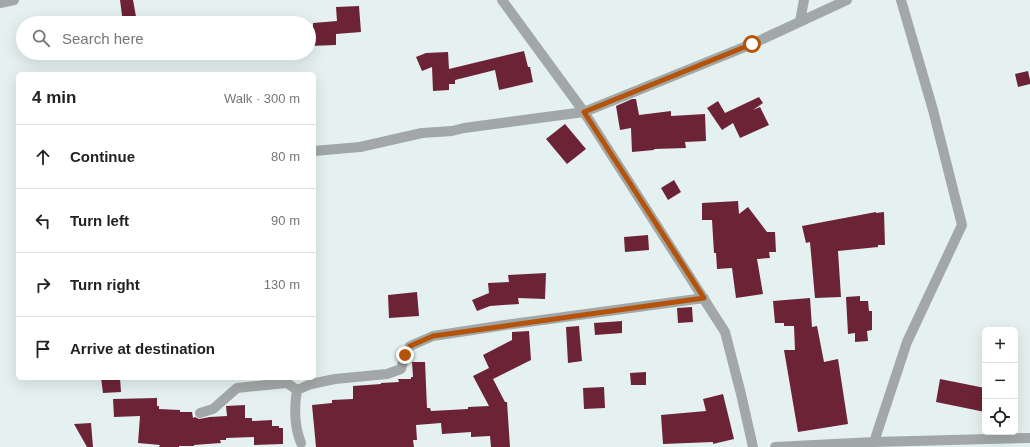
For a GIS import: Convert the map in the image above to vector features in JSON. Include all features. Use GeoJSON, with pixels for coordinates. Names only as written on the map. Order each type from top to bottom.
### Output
{"type":"FeatureCollection","features":[{"type":"Feature","properties":{"kind":"street"},"geometry":{"type":"LineString","coordinates":[[0,3],[14,0]]}},
{"type":"Feature","properties":{"kind":"street"},"geometry":{"type":"LineString","coordinates":[[502,0],[584,112],[725,332],[753,447]]}},
{"type":"Feature","properties":{"kind":"street"},"geometry":{"type":"LineString","coordinates":[[800,21],[804,0]]}},
{"type":"Feature","properties":{"kind":"street"},"geometry":{"type":"LineString","coordinates":[[316,151],[360,146],[422,133],[452,131],[464,128],[584,112],[752,44],[847,0]]}},
{"type":"Feature","properties":{"kind":"street"},"geometry":{"type":"LineString","coordinates":[[874,442],[907,342],[962,225],[933,110],[901,0]]}},
{"type":"Feature","properties":{"kind":"street"},"geometry":{"type":"LineString","coordinates":[[297,390],[312,384],[335,379],[387,374],[401,369],[405,355],[410,346],[433,336],[704,298]]}},
{"type":"Feature","properties":{"kind":"street"},"geometry":{"type":"LineString","coordinates":[[200,413],[213,409],[237,388],[287,383],[297,390]]}},
{"type":"Feature","properties":{"kind":"street"},"geometry":{"type":"LineString","coordinates":[[297,390],[295,402],[296,432],[301,443]]}},
{"type":"Feature","properties":{"kind":"street"},"geometry":{"type":"LineString","coordinates":[[775,447],[874,442],[1030,438]]}},
{"type":"Feature","properties":{"kind":"building"},"geometry":{"type":"Polygon","coordinates":[[[120,0],[133,0],[136,16],[122,16],[120,0]]]}},
{"type":"Feature","properties":{"kind":"building"},"geometry":{"type":"Polygon","coordinates":[[[359,6],[361,32],[336,34],[336,45],[316,46],[316,23],[337,21],[336,7],[359,6]]]}},
{"type":"Feature","properties":{"kind":"building"},"geometry":{"type":"Polygon","coordinates":[[[524,51],[528,67],[530,67],[533,82],[499,90],[495,70],[455,80],[455,84],[449,84],[449,90],[433,91],[432,67],[422,71],[416,57],[426,53],[448,52],[449,69],[524,51]]]}},
{"type":"Feature","properties":{"kind":"building"},"geometry":{"type":"Polygon","coordinates":[[[1028,71],[1030,84],[1018,87],[1015,74],[1028,71]]]}},
{"type":"Feature","properties":{"kind":"building"},"geometry":{"type":"Polygon","coordinates":[[[759,97],[763,103],[753,110],[760,107],[769,125],[740,138],[733,123],[722,130],[707,108],[718,101],[725,113],[759,97]]]}},
{"type":"Feature","properties":{"kind":"building"},"geometry":{"type":"Polygon","coordinates":[[[632,99],[636,99],[639,115],[671,111],[671,116],[705,114],[706,141],[685,142],[686,148],[654,149],[632,152],[631,128],[620,130],[616,106],[632,99]]]}},
{"type":"Feature","properties":{"kind":"building"},"geometry":{"type":"Polygon","coordinates":[[[565,124],[586,149],[567,164],[546,139],[565,124]]]}},
{"type":"Feature","properties":{"kind":"building"},"geometry":{"type":"Polygon","coordinates":[[[674,180],[681,192],[668,200],[661,188],[674,180]]]}},
{"type":"Feature","properties":{"kind":"building"},"geometry":{"type":"Polygon","coordinates":[[[738,201],[739,214],[748,207],[767,232],[775,232],[776,252],[769,252],[770,258],[757,259],[763,294],[736,298],[732,268],[717,269],[716,253],[714,253],[712,220],[702,220],[702,203],[738,201]]]}},
{"type":"Feature","properties":{"kind":"building"},"geometry":{"type":"Polygon","coordinates":[[[876,212],[884,212],[885,245],[838,251],[841,297],[815,298],[810,242],[806,243],[802,226],[876,212]]]}},
{"type":"Feature","properties":{"kind":"building"},"geometry":{"type":"Polygon","coordinates":[[[648,235],[649,250],[625,252],[624,237],[648,235]]]}},
{"type":"Feature","properties":{"kind":"building"},"geometry":{"type":"Polygon","coordinates":[[[546,273],[545,299],[518,298],[519,304],[490,306],[477,311],[472,300],[489,293],[488,283],[509,282],[508,275],[546,273]]]}},
{"type":"Feature","properties":{"kind":"building"},"geometry":{"type":"Polygon","coordinates":[[[417,292],[419,316],[389,318],[388,295],[417,292]]]}},
{"type":"Feature","properties":{"kind":"building"},"geometry":{"type":"Polygon","coordinates":[[[860,296],[860,301],[868,301],[869,311],[872,311],[872,330],[867,331],[868,341],[855,342],[855,333],[848,334],[846,297],[860,296]]]}},
{"type":"Feature","properties":{"kind":"building"},"geometry":{"type":"Polygon","coordinates":[[[810,298],[812,327],[817,326],[824,362],[838,359],[848,424],[798,432],[784,350],[795,350],[794,326],[784,326],[784,323],[775,323],[773,301],[810,298]]]}},
{"type":"Feature","properties":{"kind":"building"},"geometry":{"type":"Polygon","coordinates":[[[692,307],[693,322],[678,323],[677,308],[692,307]]]}},
{"type":"Feature","properties":{"kind":"building"},"geometry":{"type":"Polygon","coordinates":[[[622,321],[622,333],[595,335],[594,323],[622,321]]]}},
{"type":"Feature","properties":{"kind":"building"},"geometry":{"type":"Polygon","coordinates":[[[579,326],[582,361],[568,363],[566,327],[579,326]]]}},
{"type":"Feature","properties":{"kind":"building"},"geometry":{"type":"Polygon","coordinates":[[[529,331],[531,360],[493,379],[505,402],[507,402],[510,447],[491,447],[490,436],[471,437],[471,432],[442,434],[441,423],[416,425],[417,440],[413,440],[414,447],[316,447],[312,405],[332,403],[332,400],[353,399],[353,386],[399,382],[398,379],[411,379],[411,377],[413,377],[412,362],[425,362],[427,408],[430,408],[431,411],[489,406],[473,376],[489,368],[483,355],[512,340],[512,332],[529,331]]]}},
{"type":"Feature","properties":{"kind":"building"},"geometry":{"type":"Polygon","coordinates":[[[646,372],[646,385],[631,385],[630,373],[646,372]]]}},
{"type":"Feature","properties":{"kind":"building"},"geometry":{"type":"Polygon","coordinates":[[[940,379],[982,387],[982,411],[936,402],[940,379]]]}},
{"type":"Feature","properties":{"kind":"building"},"geometry":{"type":"Polygon","coordinates":[[[101,380],[120,380],[121,392],[103,393],[101,380]]]}},
{"type":"Feature","properties":{"kind":"building"},"geometry":{"type":"Polygon","coordinates":[[[604,387],[605,408],[584,409],[583,388],[604,387]]]}},
{"type":"Feature","properties":{"kind":"building"},"geometry":{"type":"Polygon","coordinates":[[[723,394],[734,439],[713,444],[713,442],[663,444],[661,415],[706,411],[703,399],[723,394]]]}},
{"type":"Feature","properties":{"kind":"building"},"geometry":{"type":"Polygon","coordinates":[[[157,398],[157,406],[159,406],[159,409],[192,412],[193,418],[195,417],[199,419],[227,416],[226,406],[245,405],[245,418],[252,418],[252,421],[272,420],[272,426],[279,426],[279,428],[283,428],[283,444],[254,445],[254,437],[226,438],[226,440],[220,440],[221,443],[179,447],[159,447],[160,445],[138,443],[140,416],[114,417],[113,399],[157,398]]]}},
{"type":"Feature","properties":{"kind":"building"},"geometry":{"type":"Polygon","coordinates":[[[91,423],[93,447],[87,447],[74,424],[91,423]]]}},
{"type":"Feature","properties":{"kind":"route"},"geometry":{"type":"LineString","coordinates":[[405,355],[410,346],[433,336],[704,298],[584,112],[752,44]]}}]}
